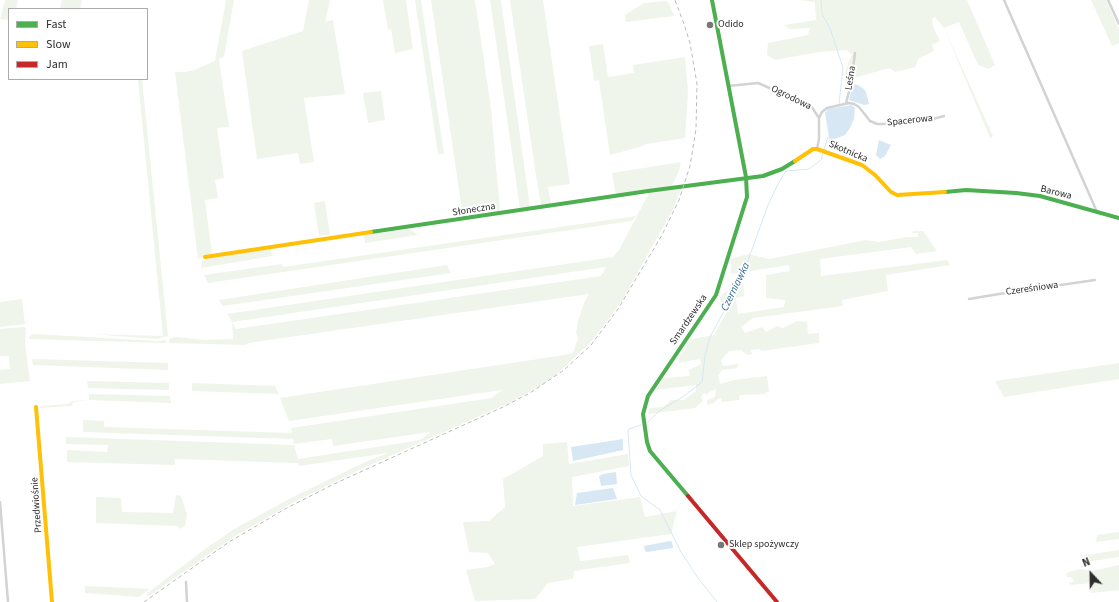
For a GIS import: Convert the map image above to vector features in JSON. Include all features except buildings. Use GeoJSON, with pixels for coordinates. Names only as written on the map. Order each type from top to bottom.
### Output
{"type":"FeatureCollection","features":[{"type":"Feature","properties":{"kind":"street","name":"Smardzewska"},"geometry":{"type":"LineString","coordinates":[[712,0],[748,190],[746,201],[716,295],[648,396],[644,404],[643,414],[647,442],[650,451],[777,602]]}},
{"type":"Feature","properties":{"kind":"street"},"geometry":{"type":"LineString","coordinates":[[1004,0],[1097,212]]}},
{"type":"Feature","properties":{"kind":"street"},"geometry":{"type":"LineString","coordinates":[[1108,0],[1119,24]]}},
{"type":"Feature","properties":{"kind":"street","name":"Leśna"},"geometry":{"type":"LineString","coordinates":[[846,103],[851,84],[855,53]]}},
{"type":"Feature","properties":{"kind":"street","name":"Ogrodowa"},"geometry":{"type":"LineString","coordinates":[[728,86],[758,83],[811,106],[819,118],[819,139],[817,149]]}},
{"type":"Feature","properties":{"kind":"street"},"geometry":{"type":"LineString","coordinates":[[819,118],[822,112],[827,108],[846,103]]}},
{"type":"Feature","properties":{"kind":"street","name":"Spacerowa"},"geometry":{"type":"LineString","coordinates":[[846,103],[856,105],[868,119],[877,124],[892,124],[933,119],[944,116]]}},
{"type":"Feature","properties":{"kind":"street","name":"Skotnicka"},"geometry":{"type":"LineString","coordinates":[[746,177],[763,176],[774,172],[817,149],[862,164],[891,192],[897,195],[966,190],[988,191]]}},
{"type":"Feature","properties":{"kind":"street","name":"Słoneczna"},"geometry":{"type":"LineString","coordinates":[[205,258],[746,177]]}},
{"type":"Feature","properties":{"kind":"street","name":"Barowa"},"geometry":{"type":"LineString","coordinates":[[988,191],[1040,196],[1119,218]]}},
{"type":"Feature","properties":{"kind":"street","name":"Czereśniowa"},"geometry":{"type":"LineString","coordinates":[[969,299],[1095,280]]}},
{"type":"Feature","properties":{"kind":"street","name":"Przedwiośnie"},"geometry":{"type":"LineString","coordinates":[[36,407],[52,602]]}},
{"type":"Feature","properties":{"kind":"street"},"geometry":{"type":"LineString","coordinates":[[0,502],[8,602]]}},
{"type":"Feature","properties":{"kind":"street"},"geometry":{"type":"LineString","coordinates":[[186,582],[187,602]]}},
{"type":"Feature","properties":{"kind":"shaded area"},"geometry":{"type":"Polygon","coordinates":[[[5,0],[18,0],[16,8],[8,8],[8,20],[0,19],[5,0]]]}},
{"type":"Feature","properties":{"kind":"shaded area"},"geometry":{"type":"Polygon","coordinates":[[[62,0],[82,0],[80,8],[60,8],[62,0]]]}},
{"type":"Feature","properties":{"kind":"shaded area"},"geometry":{"type":"Polygon","coordinates":[[[226,0],[234,0],[224,57],[219,59],[229,127],[217,128],[224,178],[215,180],[218,198],[205,200],[212,254],[198,259],[175,72],[194,70],[215,61],[226,0]]]}},
{"type":"Feature","properties":{"kind":"shaded area"},"geometry":{"type":"Polygon","coordinates":[[[309,0],[330,0],[325,22],[333,20],[345,94],[304,98],[314,162],[300,164],[298,153],[257,159],[242,51],[303,31],[309,0]]]}},
{"type":"Feature","properties":{"kind":"shaded area"},"geometry":{"type":"Polygon","coordinates":[[[383,0],[406,0],[413,49],[395,53],[391,29],[388,30],[383,0]]]}},
{"type":"Feature","properties":{"kind":"shaded area"},"geometry":{"type":"Polygon","coordinates":[[[415,0],[421,0],[444,154],[438,154],[415,0]]]}},
{"type":"Feature","properties":{"kind":"shaded area"},"geometry":{"type":"Polygon","coordinates":[[[431,0],[475,0],[491,108],[500,212],[463,217],[431,0]]]}},
{"type":"Feature","properties":{"kind":"shaded area"},"geometry":{"type":"Polygon","coordinates":[[[490,0],[501,0],[530,207],[520,209],[490,0]]]}},
{"type":"Feature","properties":{"kind":"shaded area"},"geometry":{"type":"Polygon","coordinates":[[[510,0],[543,0],[570,184],[548,187],[551,204],[541,205],[510,0]]]}},
{"type":"Feature","properties":{"kind":"shaded area"},"geometry":{"type":"Polygon","coordinates":[[[799,0],[967,0],[995,65],[989,69],[978,65],[959,22],[944,28],[935,17],[932,19],[933,26],[940,41],[932,45],[934,51],[918,59],[915,67],[895,72],[890,68],[857,77],[845,83],[844,75],[852,55],[847,50],[819,52],[775,60],[767,55],[768,43],[808,35],[810,28],[790,29],[784,25],[816,20],[815,2],[799,0]]]}},
{"type":"Feature","properties":{"kind":"shaded area"},"geometry":{"type":"Polygon","coordinates":[[[1091,0],[1106,0],[1119,29],[1119,43],[1112,46],[1091,0]]]}},
{"type":"Feature","properties":{"kind":"shaded area"},"geometry":{"type":"Polygon","coordinates":[[[666,1],[669,3],[674,16],[626,22],[625,15],[644,3],[666,1]]]}},
{"type":"Feature","properties":{"kind":"shaded area"},"geometry":{"type":"Polygon","coordinates":[[[944,28],[993,136],[990,138],[944,28]]]}},
{"type":"Feature","properties":{"kind":"shaded area"},"geometry":{"type":"Polygon","coordinates":[[[603,44],[608,77],[634,73],[633,65],[685,57],[688,93],[685,138],[646,144],[610,155],[599,80],[594,81],[589,46],[603,44]]]}},
{"type":"Feature","properties":{"kind":"shaded area"},"geometry":{"type":"Polygon","coordinates":[[[138,80],[142,80],[168,336],[157,339],[90,334],[163,336],[138,80]]]}},
{"type":"Feature","properties":{"kind":"shaded area"},"geometry":{"type":"Polygon","coordinates":[[[381,91],[385,120],[368,123],[363,93],[381,91]]]}},
{"type":"Feature","properties":{"kind":"shaded area"},"geometry":{"type":"Polygon","coordinates":[[[681,162],[679,171],[672,186],[616,195],[612,173],[681,162]]]}},
{"type":"Feature","properties":{"kind":"shaded area"},"geometry":{"type":"Polygon","coordinates":[[[682,188],[672,211],[623,299],[590,343],[555,376],[511,402],[359,470],[294,502],[235,536],[149,596],[146,594],[234,529],[291,498],[363,463],[388,453],[299,466],[298,463],[175,459],[175,465],[67,462],[67,450],[107,452],[108,445],[66,444],[66,437],[294,445],[298,459],[415,441],[422,439],[430,432],[333,446],[332,439],[294,444],[293,439],[83,432],[83,420],[104,421],[104,427],[292,433],[291,428],[492,398],[502,390],[289,421],[280,398],[571,354],[574,351],[578,338],[576,333],[578,321],[584,303],[589,294],[248,343],[246,345],[169,343],[170,338],[177,337],[205,340],[233,339],[232,322],[227,314],[613,257],[619,250],[649,193],[682,188]],[[606,267],[232,322],[236,329],[601,276],[606,267]]]}},
{"type":"Feature","properties":{"kind":"shaded area"},"geometry":{"type":"Polygon","coordinates":[[[325,201],[330,235],[319,236],[314,203],[325,201]]]}},
{"type":"Feature","properties":{"kind":"shaded area"},"geometry":{"type":"Polygon","coordinates":[[[636,216],[632,221],[208,283],[204,275],[282,264],[283,267],[636,216]]]}},
{"type":"Feature","properties":{"kind":"shaded area"},"geometry":{"type":"Polygon","coordinates":[[[410,229],[418,235],[365,243],[364,235],[410,229]]]}},
{"type":"Feature","properties":{"kind":"shaded area"},"geometry":{"type":"Polygon","coordinates":[[[913,231],[923,231],[937,251],[916,254],[911,247],[820,259],[821,276],[947,260],[950,265],[886,275],[888,291],[842,300],[843,306],[753,318],[741,327],[745,333],[762,327],[766,332],[777,326],[783,328],[797,321],[807,322],[808,334],[819,333],[819,343],[762,351],[759,349],[751,350],[752,354],[747,355],[741,350],[729,351],[721,360],[723,366],[739,364],[737,368],[722,370],[718,376],[720,384],[734,380],[767,376],[769,391],[764,394],[740,395],[739,400],[722,402],[721,398],[714,403],[707,405],[707,400],[715,397],[716,389],[707,394],[703,393],[701,397],[703,401],[695,408],[648,414],[649,408],[663,407],[671,400],[684,400],[696,391],[696,385],[656,390],[663,378],[690,376],[689,370],[701,364],[700,359],[679,363],[679,357],[691,339],[714,335],[729,308],[726,302],[721,302],[720,298],[723,293],[730,291],[738,282],[743,280],[744,296],[736,298],[738,314],[784,307],[785,300],[766,298],[766,275],[790,271],[789,265],[731,274],[731,259],[748,254],[769,259],[866,240],[879,242],[907,237],[918,237],[918,233],[912,233],[913,231]]]}},
{"type":"Feature","properties":{"kind":"shaded area"},"geometry":{"type":"Polygon","coordinates":[[[271,249],[272,256],[201,268],[202,261],[205,259],[271,249]]]}},
{"type":"Feature","properties":{"kind":"shaded area"},"geometry":{"type":"Polygon","coordinates":[[[447,265],[451,273],[223,306],[219,300],[447,265]]]}},
{"type":"Feature","properties":{"kind":"shaded area"},"geometry":{"type":"Polygon","coordinates":[[[22,299],[25,324],[0,327],[0,302],[22,299]]]}},
{"type":"Feature","properties":{"kind":"shaded area"},"geometry":{"type":"Polygon","coordinates":[[[26,328],[25,344],[30,381],[0,384],[0,370],[10,369],[9,356],[0,356],[0,329],[26,328]]]}},
{"type":"Feature","properties":{"kind":"shaded area"},"geometry":{"type":"Polygon","coordinates":[[[34,334],[158,341],[165,340],[167,343],[28,339],[34,334]]]}},
{"type":"Feature","properties":{"kind":"shaded area"},"geometry":{"type":"Polygon","coordinates":[[[32,359],[168,363],[168,370],[33,365],[32,359]]]}},
{"type":"Feature","properties":{"kind":"shaded area"},"geometry":{"type":"Polygon","coordinates":[[[1119,363],[1119,379],[1004,397],[995,381],[1119,363]]]}},
{"type":"Feature","properties":{"kind":"shaded area"},"geometry":{"type":"Polygon","coordinates":[[[87,381],[169,383],[169,390],[88,388],[87,381]]]}},
{"type":"Feature","properties":{"kind":"shaded area"},"geometry":{"type":"Polygon","coordinates":[[[192,383],[275,386],[279,394],[192,391],[192,383]]]}},
{"type":"Feature","properties":{"kind":"shaded area"},"geometry":{"type":"Polygon","coordinates":[[[89,394],[170,396],[171,403],[89,400],[89,394]]]}},
{"type":"Feature","properties":{"kind":"shaded area"},"geometry":{"type":"Polygon","coordinates":[[[89,400],[73,402],[72,406],[38,408],[42,406],[68,404],[72,401],[89,400]]]}},
{"type":"Feature","properties":{"kind":"shaded area"},"geometry":{"type":"Polygon","coordinates":[[[567,442],[569,464],[628,454],[629,466],[572,477],[573,506],[640,497],[645,517],[677,511],[671,534],[577,547],[580,561],[628,555],[630,563],[574,571],[573,579],[548,583],[535,599],[475,601],[466,570],[488,567],[495,564],[488,553],[469,552],[463,522],[489,521],[505,507],[503,479],[543,456],[543,444],[567,442]]]}},
{"type":"Feature","properties":{"kind":"shaded area"},"geometry":{"type":"Polygon","coordinates":[[[176,495],[181,496],[187,514],[185,526],[179,529],[178,526],[96,523],[96,497],[121,498],[122,512],[173,513],[176,495]]]}},
{"type":"Feature","properties":{"kind":"shaded area"},"geometry":{"type":"Polygon","coordinates":[[[1119,532],[1119,539],[1096,542],[1097,535],[1119,532]]]}},
{"type":"Feature","properties":{"kind":"shaded area"},"geometry":{"type":"Polygon","coordinates":[[[1119,550],[1119,557],[1086,562],[1079,556],[1119,550]]]}},
{"type":"Feature","properties":{"kind":"shaded area"},"geometry":{"type":"Polygon","coordinates":[[[1119,565],[1119,590],[1091,593],[1093,583],[1071,585],[1069,583],[1074,581],[1071,577],[1067,577],[1066,573],[1079,569],[1092,571],[1119,565]]]}},
{"type":"Feature","properties":{"kind":"shaded area"},"geometry":{"type":"Polygon","coordinates":[[[85,586],[150,589],[139,597],[85,593],[85,586]]]}},
{"type":"Feature","properties":{"kind":"water"},"geometry":{"type":"Polygon","coordinates":[[[853,84],[864,89],[869,104],[864,105],[849,100],[853,84]]]}},
{"type":"Feature","properties":{"kind":"water"},"geometry":{"type":"Polygon","coordinates":[[[852,105],[855,108],[854,119],[850,128],[845,135],[830,141],[825,113],[828,109],[852,105]]]}},
{"type":"Feature","properties":{"kind":"water"},"geometry":{"type":"Polygon","coordinates":[[[879,140],[891,145],[885,156],[880,159],[876,155],[879,140]]]}},
{"type":"Feature","properties":{"kind":"water"},"geometry":{"type":"Polygon","coordinates":[[[623,439],[623,450],[573,461],[571,447],[623,439]]]}},
{"type":"Feature","properties":{"kind":"water"},"geometry":{"type":"Polygon","coordinates":[[[616,472],[617,484],[601,486],[599,476],[616,472]]]}},
{"type":"Feature","properties":{"kind":"water"},"geometry":{"type":"Polygon","coordinates":[[[613,488],[617,499],[575,505],[577,493],[613,488]]]}},
{"type":"Feature","properties":{"kind":"water"},"geometry":{"type":"Polygon","coordinates":[[[670,541],[672,542],[673,548],[647,552],[645,551],[644,546],[670,541]]]}},
{"type":"Feature","properties":{"kind":"waterway","name":"Czerniawka"},"geometry":{"type":"LineString","coordinates":[[821,0],[822,14],[830,28],[843,68],[839,104]]}},
{"type":"Feature","properties":{"kind":"waterway"},"geometry":{"type":"LineString","coordinates":[[824,150],[828,137]]}},
{"type":"Feature","properties":{"kind":"waterway","name":"Czerniawka"},"geometry":{"type":"LineString","coordinates":[[647,423],[659,411],[681,398],[702,382],[705,356],[710,337],[741,280],[768,205],[779,182],[786,171],[809,169],[821,160],[823,153]]}},
{"type":"Feature","properties":{"kind":"waterway","name":"Czerniawka"},"geometry":{"type":"LineString","coordinates":[[641,425],[629,429],[628,431],[631,475],[641,496],[660,510],[681,552],[698,578],[717,602]]}},
{"type":"Feature","properties":{"kind":"railway"},"geometry":{"type":"LineString","coordinates":[[144,602],[229,542],[285,509],[334,484],[501,408],[530,393],[564,370],[591,345],[618,309],[662,235],[679,200],[690,166],[696,129],[697,84],[690,43],[675,0]]}},
{"type":"Feature","properties":{"kind":"traffic: fast"},"geometry":{"type":"LineString","coordinates":[[688,496],[650,451],[647,442],[643,414],[648,396],[716,295],[747,197],[746,177],[712,0]]}},
{"type":"Feature","properties":{"kind":"traffic: fast"},"geometry":{"type":"LineString","coordinates":[[371,232],[648,191],[763,176],[782,169],[795,161]]}},
{"type":"Feature","properties":{"kind":"traffic: fast"},"geometry":{"type":"LineString","coordinates":[[945,192],[966,190],[1040,196],[1119,218]]}},
{"type":"Feature","properties":{"kind":"traffic: slow"},"geometry":{"type":"LineString","coordinates":[[795,161],[813,149],[817,149],[862,165],[875,175],[891,192],[897,195],[945,192]]}},
{"type":"Feature","properties":{"kind":"traffic: slow"},"geometry":{"type":"LineString","coordinates":[[205,257],[371,232]]}},
{"type":"Feature","properties":{"kind":"traffic: slow"},"geometry":{"type":"LineString","coordinates":[[36,407],[52,602]]}},
{"type":"Feature","properties":{"kind":"traffic: jam"},"geometry":{"type":"LineString","coordinates":[[688,496],[777,602]]}},
{"type":"Feature","properties":{"kind":"place","name":"Odido"},"geometry":{"type":"Point","coordinates":[710,25]}},
{"type":"Feature","properties":{"kind":"place","name":"Sklep spożywczy"},"geometry":{"type":"Point","coordinates":[721,545]}}]}
